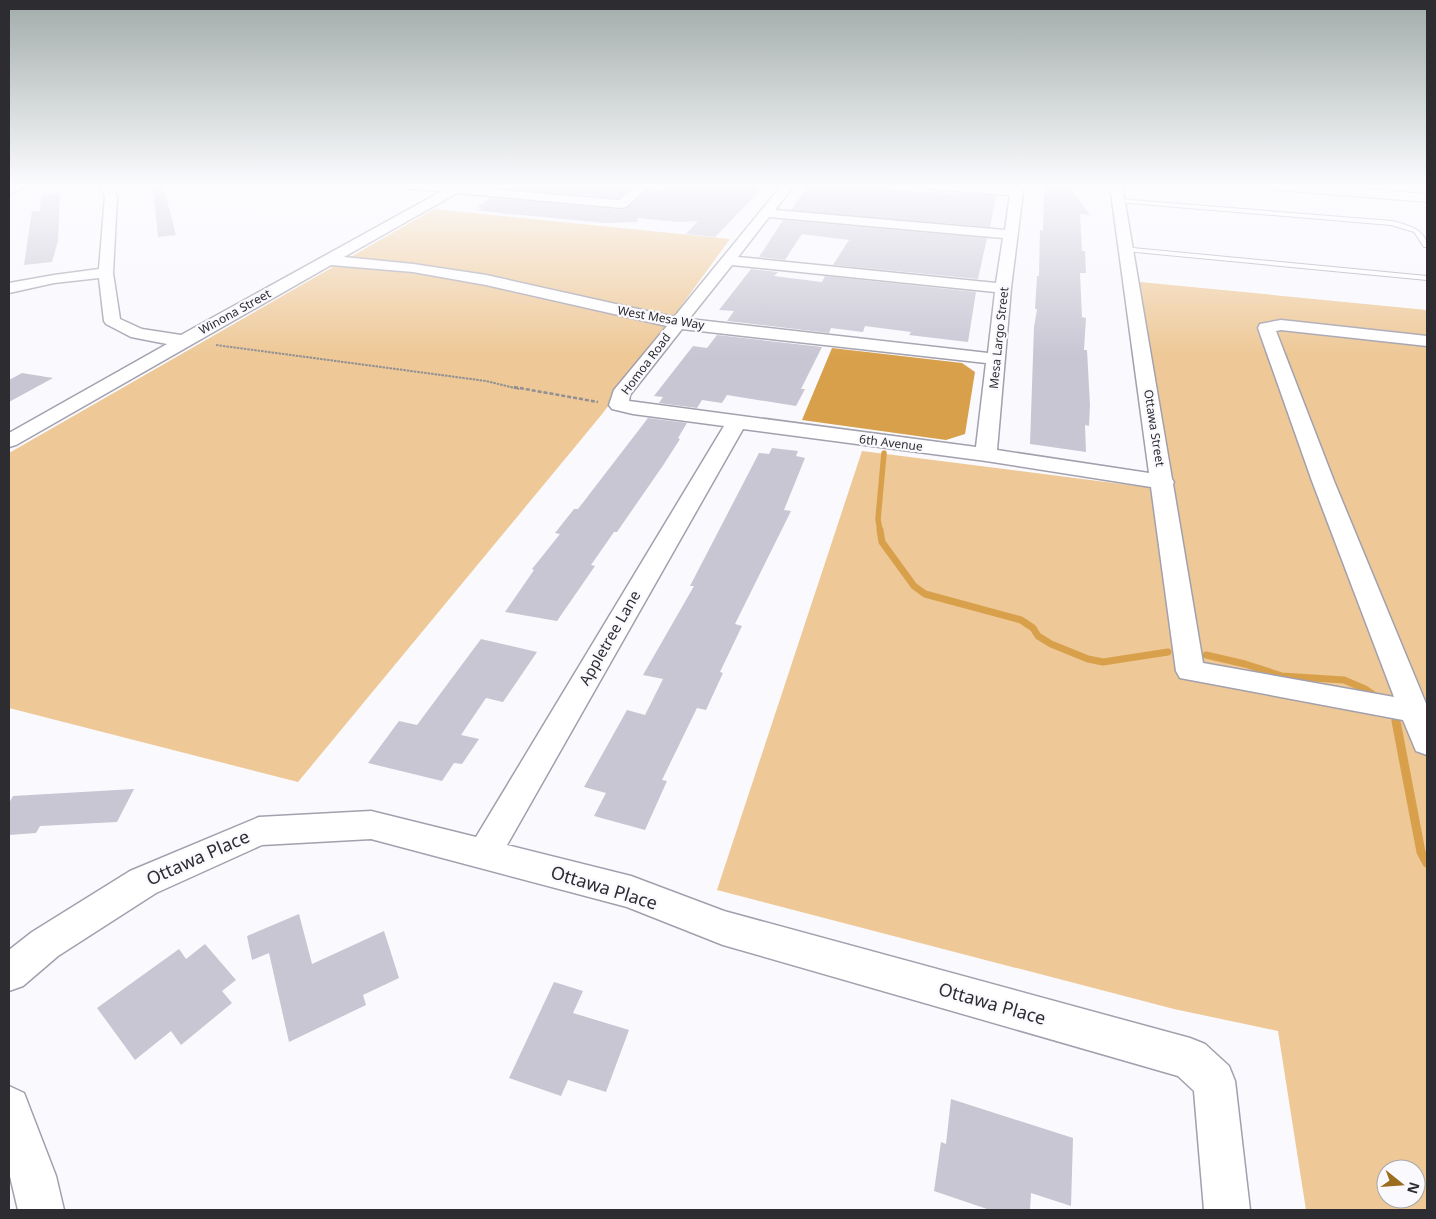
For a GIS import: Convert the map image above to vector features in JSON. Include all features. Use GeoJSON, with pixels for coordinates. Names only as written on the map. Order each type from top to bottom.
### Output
{"type":"FeatureCollection","features":[{"type":"Feature","properties":{"kind":"street"},"geometry":{"type":"LineString","coordinates":[[108,242],[106,273],[112,321],[119,327],[132,333],[184,340]]}},
{"type":"Feature","properties":{"kind":"street","name":"Winona Street"},"geometry":{"type":"LineString","coordinates":[[9,441],[360,242]]}},
{"type":"Feature","properties":{"kind":"street","name":"Homoa Road"},"geometry":{"type":"LineString","coordinates":[[619,404],[621,394],[743,242]]}},
{"type":"Feature","properties":{"kind":"street","name":"Mesa Largo Street"},"geometry":{"type":"LineString","coordinates":[[986,455],[1003,288],[1010,242]]}},
{"type":"Feature","properties":{"kind":"street","name":"Ottawa Street"},"geometry":{"type":"LineString","coordinates":[[1124,242],[1163,482],[1190,671],[1415,712]]}},
{"type":"Feature","properties":{"kind":"street","name":"West Mesa Way"},"geometry":{"type":"LineString","coordinates":[[327,260],[413,268],[476,279],[677,323],[997,360]]}},
{"type":"Feature","properties":{"kind":"street"},"geometry":{"type":"LineString","coordinates":[[728,260],[1003,288]]}},
{"type":"Feature","properties":{"kind":"street"},"geometry":{"type":"LineString","coordinates":[[9,288],[54,279],[106,273]]}},
{"type":"Feature","properties":{"kind":"street"},"geometry":{"type":"LineString","coordinates":[[1427,341],[1281,326],[1266,328],[1427,742]]}},
{"type":"Feature","properties":{"kind":"street","name":"6th Avenue"},"geometry":{"type":"LineString","coordinates":[[619,404],[633,408],[736,423],[986,455],[1163,482]]}},
{"type":"Feature","properties":{"kind":"street","name":"Appletree Lane"},"geometry":{"type":"LineString","coordinates":[[484,854],[736,423]]}},
{"type":"Feature","properties":{"kind":"street","name":"Ottawa Place"},"geometry":{"type":"LineString","coordinates":[[9,973],[45,944],[143,882],[259,831],[371,825],[631,892],[723,928],[1190,1059],[1214,1081],[1227,1210]]}},
{"type":"Feature","properties":{"kind":"street"},"geometry":{"type":"LineString","coordinates":[[9,1108],[33,1176],[41,1210]]}},
{"type":"Feature","properties":{"kind":"lane"},"geometry":{"type":"LineString","coordinates":[[1125,249],[1427,278]]}},
{"type":"Feature","properties":{"kind":"path"},"geometry":{"type":"LineString","coordinates":[[184,340],[486,381],[538,393],[619,404]]}},
{"type":"Feature","properties":{"kind":"shaded area"},"geometry":{"type":"Polygon","coordinates":[[[377,242],[728,242],[603,413],[298,782],[9,708],[9,453],[377,242]]]}},
{"type":"Feature","properties":{"kind":"shaded area"},"geometry":{"type":"Polygon","coordinates":[[[1130,281],[1427,310],[1427,1210],[1306,1210],[1278,1031],[1174,1009],[717,890],[862,451],[1153,488],[1130,281]]]}},
{"type":"Feature","properties":{"kind":"shaded area"},"geometry":{"type":"Polygon","coordinates":[[[832,348],[962,363],[975,372],[965,434],[946,440],[802,420],[832,348]]]}},
{"type":"Feature","properties":{"kind":"building"},"geometry":{"type":"Polygon","coordinates":[[[27,242],[58,242],[52,262],[24,265],[27,242]]]}},
{"type":"Feature","properties":{"kind":"building"},"geometry":{"type":"Polygon","coordinates":[[[769,242],[797,242],[785,260],[759,257],[769,242]]]}},
{"type":"Feature","properties":{"kind":"building"},"geometry":{"type":"Polygon","coordinates":[[[848,242],[986,242],[978,279],[833,265],[848,242]]]}},
{"type":"Feature","properties":{"kind":"building"},"geometry":{"type":"Polygon","coordinates":[[[1040,242],[1082,242],[1082,251],[1085,251],[1086,273],[1080,273],[1082,317],[1086,318],[1084,350],[1087,350],[1090,405],[1089,426],[1085,425],[1086,452],[1030,444],[1034,327],[1037,309],[1035,309],[1037,276],[1039,276],[1040,242]]]}},
{"type":"Feature","properties":{"kind":"building"},"geometry":{"type":"Polygon","coordinates":[[[751,269],[778,272],[774,276],[822,282],[825,276],[976,292],[968,342],[909,335],[911,332],[865,326],[863,332],[831,328],[829,333],[727,321],[734,311],[719,310],[751,269]]]}},
{"type":"Feature","properties":{"kind":"building"},"geometry":{"type":"Polygon","coordinates":[[[717,335],[822,347],[801,389],[805,389],[796,406],[727,395],[722,403],[702,400],[697,408],[659,403],[663,397],[654,396],[693,346],[707,348],[717,335]]]}},
{"type":"Feature","properties":{"kind":"building"},"geometry":{"type":"Polygon","coordinates":[[[22,373],[53,378],[9,402],[9,380],[22,373]]]}},
{"type":"Feature","properties":{"kind":"building"},"geometry":{"type":"Polygon","coordinates":[[[648,418],[687,423],[678,438],[680,439],[664,464],[617,532],[614,532],[591,565],[595,566],[557,621],[505,612],[534,570],[532,569],[560,534],[555,533],[574,509],[578,509],[648,418]]]}},
{"type":"Feature","properties":{"kind":"building"},"geometry":{"type":"Polygon","coordinates":[[[772,448],[798,451],[796,456],[805,458],[784,510],[791,511],[735,624],[742,626],[720,672],[723,673],[706,710],[697,708],[662,780],[667,781],[645,830],[594,816],[606,793],[584,787],[627,710],[645,715],[663,679],[643,675],[694,586],[690,586],[759,453],[769,454],[772,448]]]}},
{"type":"Feature","properties":{"kind":"building"},"geometry":{"type":"Polygon","coordinates":[[[481,639],[537,652],[503,702],[486,698],[461,735],[479,739],[462,764],[454,763],[442,781],[368,763],[399,721],[417,725],[481,639]]]}},
{"type":"Feature","properties":{"kind":"building"},"geometry":{"type":"Polygon","coordinates":[[[134,789],[117,822],[40,826],[36,833],[9,835],[9,803],[13,796],[134,789]]]}},
{"type":"Feature","properties":{"kind":"building"},"geometry":{"type":"Polygon","coordinates":[[[299,914],[312,964],[384,931],[399,978],[363,995],[366,1005],[289,1042],[269,953],[252,960],[247,936],[299,914]]]}},
{"type":"Feature","properties":{"kind":"building"},"geometry":{"type":"Polygon","coordinates":[[[205,944],[236,980],[222,991],[232,1003],[181,1045],[171,1031],[135,1060],[97,1008],[179,949],[186,959],[205,944]]]}},
{"type":"Feature","properties":{"kind":"building"},"geometry":{"type":"Polygon","coordinates":[[[554,982],[583,991],[573,1013],[629,1030],[606,1092],[568,1080],[561,1096],[509,1078],[554,982]]]}},
{"type":"Feature","properties":{"kind":"building"},"geometry":{"type":"Polygon","coordinates":[[[951,1099],[1073,1138],[1071,1206],[1031,1193],[1030,1210],[990,1210],[934,1191],[941,1142],[946,1144],[951,1099]]]}},
{"type":"Feature","properties":{"kind":"waterway"},"geometry":{"type":"LineString","coordinates":[[880,531],[878,519],[884,453]]}},
{"type":"Feature","properties":{"kind":"waterway"},"geometry":{"type":"LineString","coordinates":[[880,530],[882,542],[914,586],[925,594],[1021,620],[1033,628],[1038,636],[1051,644],[1088,659],[1103,662],[1168,652]]}},
{"type":"Feature","properties":{"kind":"waterway"},"geometry":{"type":"LineString","coordinates":[[1206,655],[1245,664],[1282,676],[1344,680],[1365,689],[1378,698]]}},
{"type":"Feature","properties":{"kind":"waterway"},"geometry":{"type":"LineString","coordinates":[[1396,721],[1421,852],[1427,863]]}}]}
